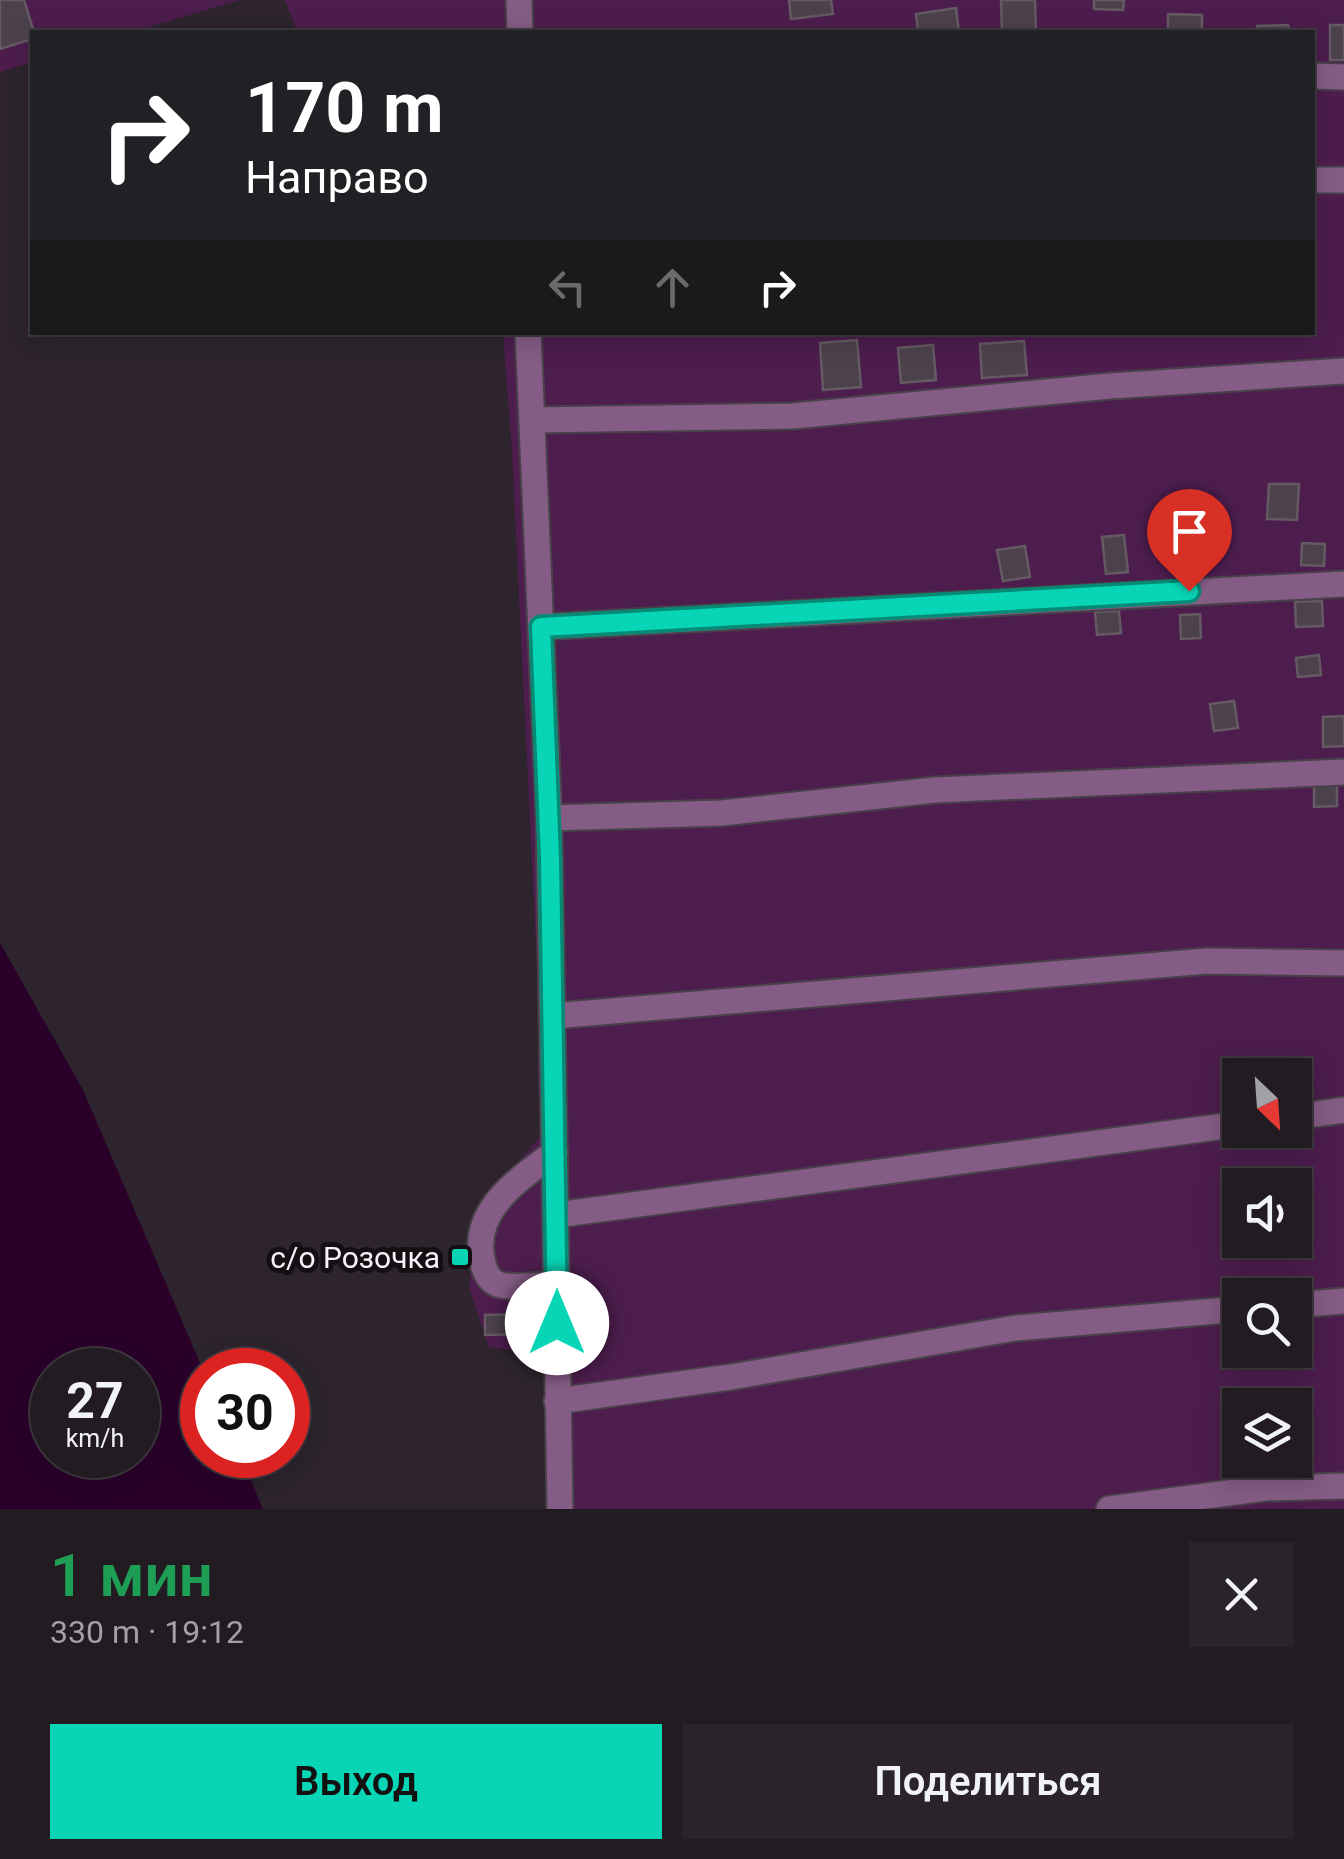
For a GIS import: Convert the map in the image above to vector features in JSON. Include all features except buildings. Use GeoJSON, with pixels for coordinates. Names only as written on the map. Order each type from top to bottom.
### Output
{"type":"FeatureCollection","features":[{"type":"Feature","properties":{"kind":"street"},"geometry":{"type":"LineString","coordinates":[[520,0],[520,30]]}},
{"type":"Feature","properties":{"kind":"street"},"geometry":{"type":"LineString","coordinates":[[1315,76],[1344,76]]}},
{"type":"Feature","properties":{"kind":"street"},"geometry":{"type":"LineString","coordinates":[[1315,180],[1344,180]]}},
{"type":"Feature","properties":{"kind":"street"},"geometry":{"type":"LineString","coordinates":[[528,335],[548,818],[560,1509]]}},
{"type":"Feature","properties":{"kind":"street"},"geometry":{"type":"LineString","coordinates":[[533,420],[793,416],[1110,386],[1344,371]]}},
{"type":"Feature","properties":{"kind":"street"},"geometry":{"type":"LineString","coordinates":[[541,627],[1344,584]]}},
{"type":"Feature","properties":{"kind":"street"},"geometry":{"type":"LineString","coordinates":[[548,818],[722,812],[935,790],[1344,772]]}},
{"type":"Feature","properties":{"kind":"street"},"geometry":{"type":"LineString","coordinates":[[552,1016],[1206,961],[1344,963]]}},
{"type":"Feature","properties":{"kind":"street"},"geometry":{"type":"LineString","coordinates":[[1312,1115],[1344,1110]]}},
{"type":"Feature","properties":{"kind":"street"},"geometry":{"type":"LineString","coordinates":[[556,1215],[1222,1126]]}},
{"type":"Feature","properties":{"kind":"street"},"geometry":{"type":"LineString","coordinates":[[556,1152],[504,1191],[484,1224],[480,1252],[485,1273],[502,1286],[556,1284]]}},
{"type":"Feature","properties":{"kind":"street"},"geometry":{"type":"LineString","coordinates":[[1312,1303],[1344,1301]]}},
{"type":"Feature","properties":{"kind":"street"},"geometry":{"type":"LineString","coordinates":[[557,1401],[730,1377],[1016,1328],[1222,1311]]}},
{"type":"Feature","properties":{"kind":"street"},"geometry":{"type":"LineString","coordinates":[[1109,1509],[1266,1488],[1344,1486]]}},
{"type":"Feature","properties":{"kind":"shaded area"},"geometry":{"type":"Polygon","coordinates":[[[0,0],[240,0],[139,30],[30,30],[30,63],[0,72],[0,0]]]}},
{"type":"Feature","properties":{"kind":"shaded area"},"geometry":{"type":"Polygon","coordinates":[[[285,0],[1344,0],[1344,1509],[547,1509],[545,1348],[516,1351],[489,1347],[469,1288],[476,1222],[497,1187],[545,1131],[503,335],[1315,335],[1315,30],[296,30],[285,0]]]}},
{"type":"Feature","properties":{"kind":"shaded area"},"geometry":{"type":"Polygon","coordinates":[[[0,943],[83,1090],[194,1348],[180,1348],[180,1478],[250,1478],[263,1509],[0,1509],[0,943]]]}},
{"type":"Feature","properties":{"kind":"place","name":"с/о Розочка"},"geometry":{"type":"Point","coordinates":[460,1257]}},
{"type":"Feature","properties":{"kind":"route"},"geometry":{"type":"LineString","coordinates":[[557,1323],[550,858],[541,627],[1189,591]]}}]}
